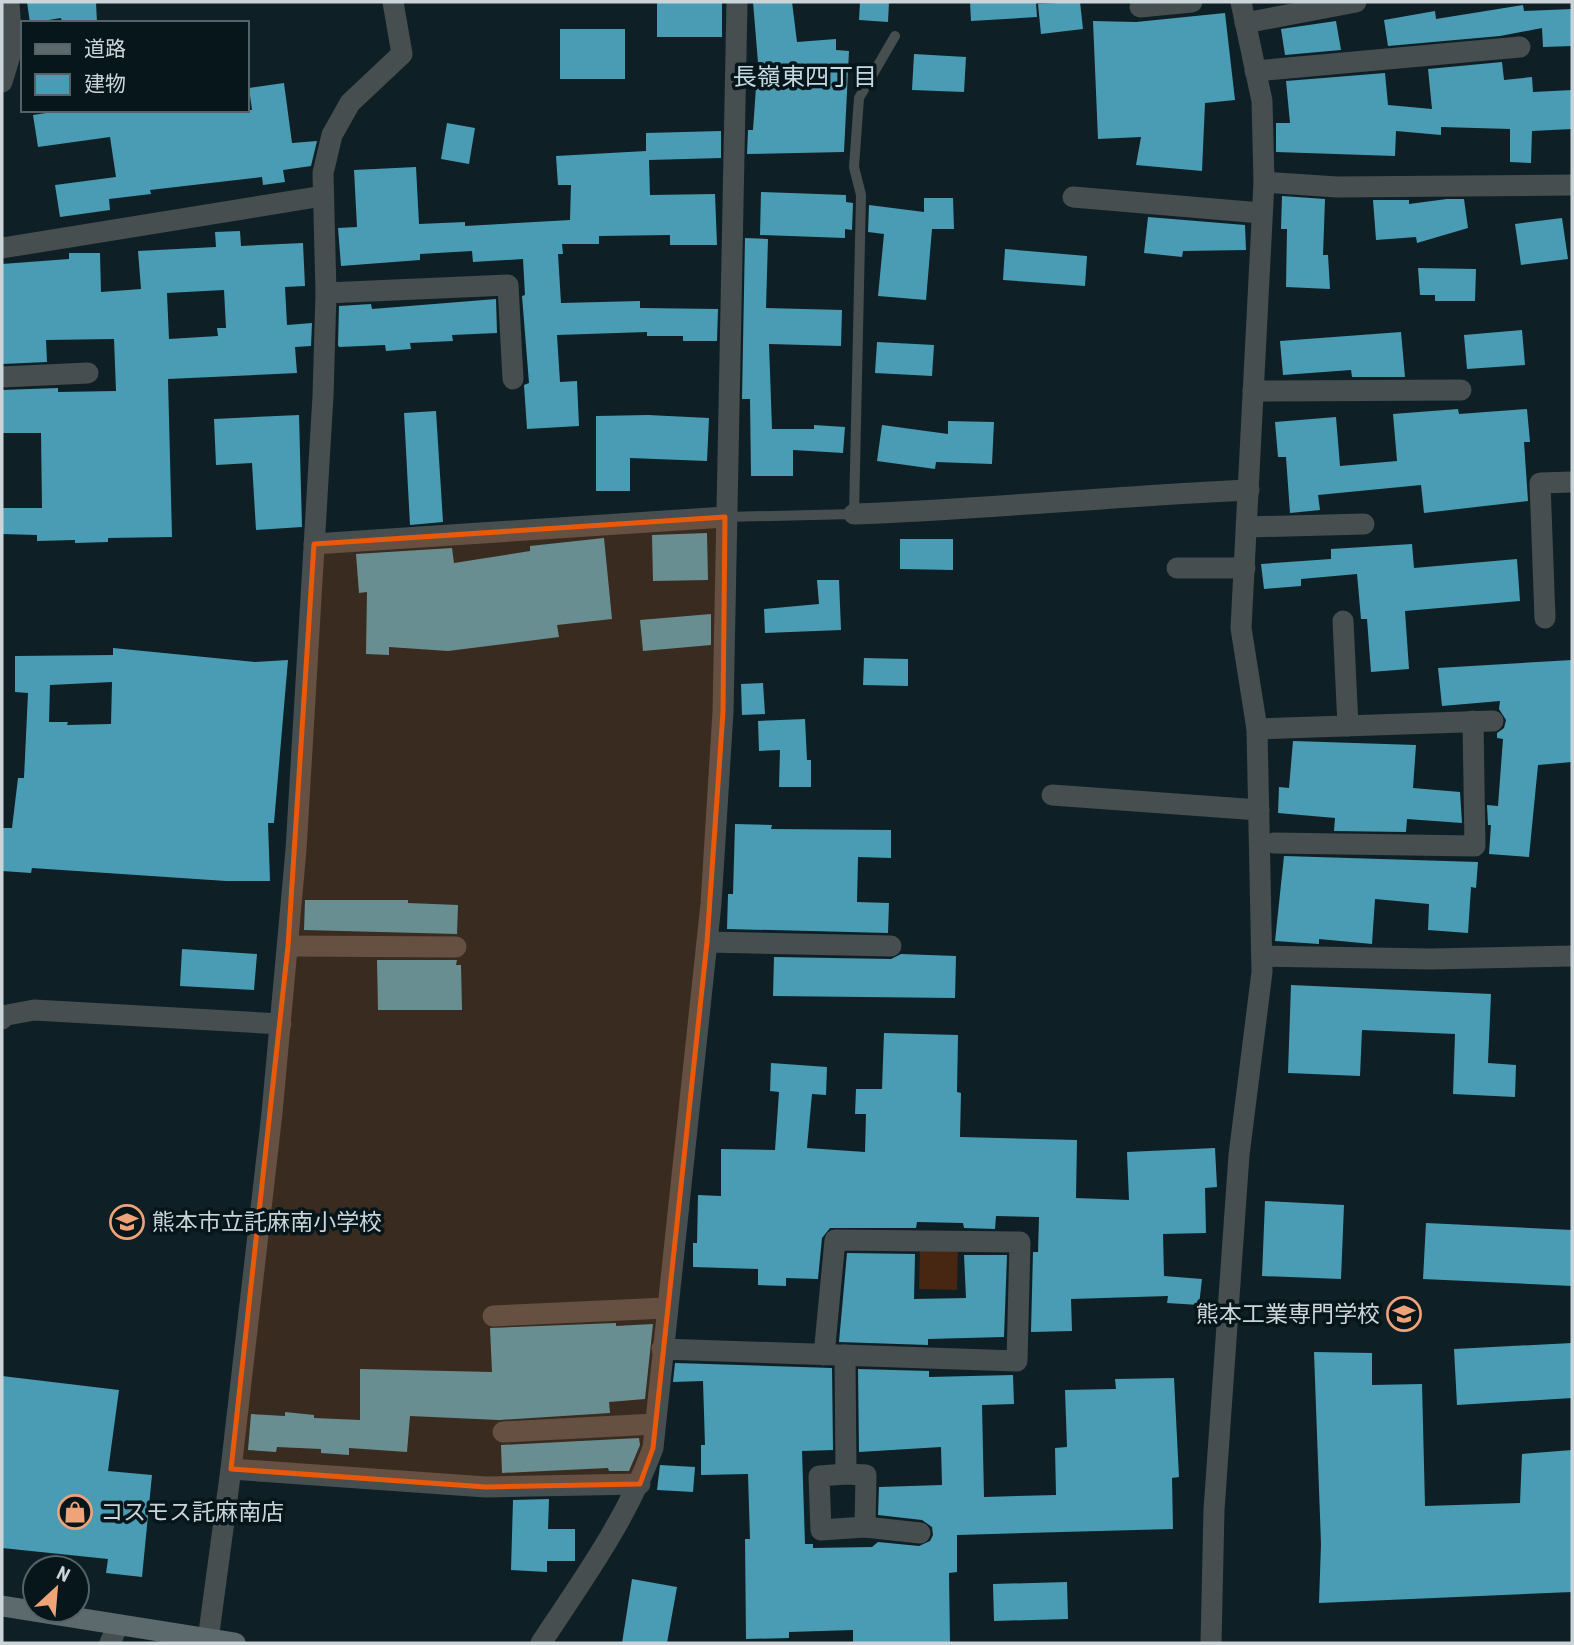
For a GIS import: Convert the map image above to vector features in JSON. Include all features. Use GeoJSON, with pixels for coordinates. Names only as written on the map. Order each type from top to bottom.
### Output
{"type":"FeatureCollection","features":[{"type":"Feature","properties":{"kind":"street"},"geometry":{"type":"LineString","coordinates":[[2,82],[12,49],[9,2]]}},
{"type":"Feature","properties":{"kind":"street"},"geometry":{"type":"LineString","coordinates":[[208,1640],[231,1469],[288,946],[314,544],[326,293],[323,173],[332,135],[350,103],[402,54],[393,2]]}},
{"type":"Feature","properties":{"kind":"street"},"geometry":{"type":"LineString","coordinates":[[541,1643],[603,1550],[640,1484],[653,1448],[707,942],[723,712],[725,517],[736,174],[737,2]]}},
{"type":"Feature","properties":{"kind":"street"},"geometry":{"type":"LineString","coordinates":[[1140,7],[1192,2]]}},
{"type":"Feature","properties":{"kind":"street"},"geometry":{"type":"LineString","coordinates":[[1211,1643],[1214,1510],[1238,1169],[1262,956],[1257,729],[1241,628],[1264,182],[1262,101],[1243,12],[1356,2]]}},
{"type":"Feature","properties":{"kind":"street"},"geometry":{"type":"LineString","coordinates":[[1255,71],[1520,47]]}},
{"type":"Feature","properties":{"kind":"street"},"geometry":{"type":"LineString","coordinates":[[1264,182],[1337,187],[1572,184]]}},
{"type":"Feature","properties":{"kind":"street"},"geometry":{"type":"LineString","coordinates":[[2,248],[323,196]]}},
{"type":"Feature","properties":{"kind":"street"},"geometry":{"type":"LineString","coordinates":[[1073,197],[1261,213]]}},
{"type":"Feature","properties":{"kind":"street"},"geometry":{"type":"LineString","coordinates":[[326,293],[508,285],[513,379]]}},
{"type":"Feature","properties":{"kind":"street"},"geometry":{"type":"LineString","coordinates":[[2,377],[88,373]]}},
{"type":"Feature","properties":{"kind":"street"},"geometry":{"type":"LineString","coordinates":[[1253,391],[1461,390]]}},
{"type":"Feature","properties":{"kind":"street"},"geometry":{"type":"LineString","coordinates":[[1545,618],[1540,483],[1572,482]]}},
{"type":"Feature","properties":{"kind":"street"},"geometry":{"type":"LineString","coordinates":[[854,514],[986,509],[1101,496],[1249,490]]}},
{"type":"Feature","properties":{"kind":"street"},"geometry":{"type":"LineString","coordinates":[[314,544],[725,517]]}},
{"type":"Feature","properties":{"kind":"street"},"geometry":{"type":"LineString","coordinates":[[1247,527],[1364,524]]}},
{"type":"Feature","properties":{"kind":"street"},"geometry":{"type":"LineString","coordinates":[[1177,568],[1245,568]]}},
{"type":"Feature","properties":{"kind":"street"},"geometry":{"type":"LineString","coordinates":[[1343,621],[1348,726]]}},
{"type":"Feature","properties":{"kind":"street"},"geometry":{"type":"LineString","coordinates":[[1257,729],[1483,721],[1475,846],[1273,843]]}},
{"type":"Feature","properties":{"kind":"street"},"geometry":{"type":"LineString","coordinates":[[1052,796],[1259,810]]}},
{"type":"Feature","properties":{"kind":"street"},"geometry":{"type":"LineString","coordinates":[[707,942],[891,946]]}},
{"type":"Feature","properties":{"kind":"street"},"geometry":{"type":"LineString","coordinates":[[288,946],[456,947]]}},
{"type":"Feature","properties":{"kind":"street"},"geometry":{"type":"LineString","coordinates":[[1262,956],[1432,959],[1572,956]]}},
{"type":"Feature","properties":{"kind":"street"},"geometry":{"type":"LineString","coordinates":[[2,1019],[2,1016],[34,1010],[281,1024]]}},
{"type":"Feature","properties":{"kind":"street"},"geometry":{"type":"LineString","coordinates":[[662,1349],[835,1355],[1017,1361],[1020,1242],[835,1241],[835,1355],[846,1474]]}},
{"type":"Feature","properties":{"kind":"street"},"geometry":{"type":"LineString","coordinates":[[493,1316],[666,1308]]}},
{"type":"Feature","properties":{"kind":"street"},"geometry":{"type":"LineString","coordinates":[[503,1432],[655,1424]]}},
{"type":"Feature","properties":{"kind":"street"},"geometry":{"type":"LineString","coordinates":[[231,1469],[485,1487],[640,1484]]}},
{"type":"Feature","properties":{"kind":"street"},"geometry":{"type":"LineString","coordinates":[[865,1527],[866,1475],[819,1476],[821,1530],[865,1527],[920,1533]]}},
{"type":"Feature","properties":{"kind":"street"},"geometry":{"type":"LineString","coordinates":[[2,1606],[114,1634],[235,1643]]}},
{"type":"Feature","properties":{"kind":"lane"},"geometry":{"type":"LineString","coordinates":[[725,517],[854,514],[861,195],[854,167],[859,98],[895,36]]}},
{"type":"Feature","properties":{"kind":"highlighted area"},"geometry":{"type":"Polygon","coordinates":[[[725,517],[723,712],[707,942],[653,1448],[640,1484],[486,1487],[231,1469],[288,946],[314,544],[725,517]]]}},
{"type":"Feature","properties":{"kind":"shaded area"},"geometry":{"type":"Polygon","coordinates":[[[920,1247],[958,1248],[957,1290],[919,1289],[920,1247]]]}},
{"type":"Feature","properties":{"kind":"building"},"geometry":{"type":"Polygon","coordinates":[[[27,2],[96,2],[97,21],[62,21],[61,18],[30,21],[27,2]]]}},
{"type":"Feature","properties":{"kind":"building"},"geometry":{"type":"Polygon","coordinates":[[[657,2],[722,2],[722,37],[657,37],[657,2]]]}},
{"type":"Feature","properties":{"kind":"building"},"geometry":{"type":"Polygon","coordinates":[[[753,2],[792,2],[797,42],[836,39],[836,50],[849,51],[844,152],[747,154],[748,130],[753,130],[756,87],[760,87],[753,2]]]}},
{"type":"Feature","properties":{"kind":"building"},"geometry":{"type":"Polygon","coordinates":[[[860,2],[889,2],[888,22],[859,20],[860,2]]]}},
{"type":"Feature","properties":{"kind":"building"},"geometry":{"type":"Polygon","coordinates":[[[970,2],[1036,2],[1037,17],[971,21],[970,2]]]}},
{"type":"Feature","properties":{"kind":"building"},"geometry":{"type":"Polygon","coordinates":[[[1080,2],[1083,29],[1041,34],[1038,4],[1080,2]]]}},
{"type":"Feature","properties":{"kind":"building"},"geometry":{"type":"Polygon","coordinates":[[[1523,5],[1524,11],[1572,9],[1572,46],[1543,47],[1542,28],[1500,36],[1388,46],[1384,20],[1435,11],[1436,19],[1523,5]]]}},
{"type":"Feature","properties":{"kind":"building"},"geometry":{"type":"Polygon","coordinates":[[[1225,13],[1235,100],[1205,103],[1202,171],[1136,165],[1141,137],[1098,139],[1093,21],[1136,22],[1225,13]]]}},
{"type":"Feature","properties":{"kind":"building"},"geometry":{"type":"Polygon","coordinates":[[[1336,21],[1341,50],[1285,55],[1281,29],[1336,21]]]}},
{"type":"Feature","properties":{"kind":"building"},"geometry":{"type":"Polygon","coordinates":[[[560,29],[625,29],[625,79],[560,79],[560,29]]]}},
{"type":"Feature","properties":{"kind":"building"},"geometry":{"type":"Polygon","coordinates":[[[914,54],[966,57],[964,92],[912,90],[914,54]]]}},
{"type":"Feature","properties":{"kind":"building"},"geometry":{"type":"Polygon","coordinates":[[[1502,62],[1504,80],[1532,77],[1533,92],[1572,90],[1572,129],[1532,131],[1531,163],[1510,162],[1510,129],[1441,127],[1441,135],[1396,131],[1395,156],[1276,152],[1276,123],[1290,123],[1286,81],[1385,73],[1388,105],[1432,109],[1428,69],[1502,62]]]}},
{"type":"Feature","properties":{"kind":"building"},"geometry":{"type":"Polygon","coordinates":[[[284,83],[292,143],[317,141],[311,166],[283,170],[285,182],[263,185],[262,177],[150,190],[151,194],[109,199],[110,210],[60,217],[55,185],[116,177],[110,137],[38,147],[33,115],[53,112],[248,112],[252,110],[249,88],[284,83]]]}},
{"type":"Feature","properties":{"kind":"building"},"geometry":{"type":"Polygon","coordinates":[[[447,123],[475,128],[469,164],[441,159],[447,123]]]}},
{"type":"Feature","properties":{"kind":"building"},"geometry":{"type":"Polygon","coordinates":[[[721,131],[721,158],[649,160],[650,195],[715,194],[717,245],[670,245],[670,235],[599,236],[599,244],[562,244],[563,254],[558,254],[561,303],[640,301],[640,308],[718,309],[717,341],[683,341],[683,336],[647,336],[647,332],[557,335],[560,382],[577,381],[579,426],[527,429],[524,385],[529,383],[522,296],[525,295],[523,259],[473,262],[472,251],[420,254],[420,260],[341,266],[338,228],[357,227],[354,170],[416,167],[419,224],[465,222],[465,226],[570,220],[571,185],[558,185],[556,156],[646,151],[646,133],[721,131]]]}},
{"type":"Feature","properties":{"kind":"building"},"geometry":{"type":"Polygon","coordinates":[[[761,192],[846,195],[846,202],[853,203],[852,230],[845,229],[845,238],[760,235],[761,192]]]}},
{"type":"Feature","properties":{"kind":"building"},"geometry":{"type":"Polygon","coordinates":[[[1282,196],[1325,199],[1323,255],[1328,255],[1330,289],[1286,287],[1287,229],[1281,229],[1282,196]]]}},
{"type":"Feature","properties":{"kind":"building"},"geometry":{"type":"Polygon","coordinates":[[[924,198],[953,198],[954,229],[932,229],[926,300],[878,296],[884,234],[868,232],[869,205],[924,212],[924,198]]]}},
{"type":"Feature","properties":{"kind":"building"},"geometry":{"type":"Polygon","coordinates":[[[1464,199],[1468,228],[1417,243],[1416,237],[1376,240],[1373,200],[1409,200],[1409,204],[1464,199]]]}},
{"type":"Feature","properties":{"kind":"building"},"geometry":{"type":"Polygon","coordinates":[[[1148,217],[1245,225],[1246,250],[1183,251],[1182,257],[1144,253],[1148,217]]]}},
{"type":"Feature","properties":{"kind":"building"},"geometry":{"type":"Polygon","coordinates":[[[1562,218],[1568,259],[1521,265],[1515,224],[1562,218]]]}},
{"type":"Feature","properties":{"kind":"building"},"geometry":{"type":"Polygon","coordinates":[[[240,231],[241,246],[303,243],[305,286],[285,287],[287,325],[312,323],[311,346],[295,347],[297,373],[168,379],[172,537],[108,538],[108,542],[75,543],[75,540],[37,541],[37,535],[2,534],[2,508],[42,508],[41,433],[2,433],[2,390],[58,388],[58,392],[116,391],[114,339],[46,340],[47,362],[2,364],[2,264],[69,259],[69,253],[100,253],[101,292],[141,289],[138,251],[216,247],[215,232],[240,231]],[[224,290],[167,293],[169,339],[218,336],[217,328],[226,328],[224,290]]]}},
{"type":"Feature","properties":{"kind":"building"},"geometry":{"type":"Polygon","coordinates":[[[745,238],[768,239],[766,308],[842,310],[841,346],[769,344],[772,429],[814,429],[814,425],[845,427],[843,453],[793,450],[793,476],[751,476],[750,399],[742,399],[745,238]]]}},
{"type":"Feature","properties":{"kind":"building"},"geometry":{"type":"Polygon","coordinates":[[[1005,249],[1087,256],[1085,286],[1003,280],[1005,249]]]}},
{"type":"Feature","properties":{"kind":"building"},"geometry":{"type":"Polygon","coordinates":[[[1418,268],[1476,269],[1475,301],[1435,301],[1435,295],[1420,295],[1418,268]]]}},
{"type":"Feature","properties":{"kind":"building"},"geometry":{"type":"Polygon","coordinates":[[[496,299],[497,333],[452,335],[453,341],[410,343],[411,349],[386,351],[385,345],[338,345],[339,306],[371,304],[372,309],[496,299]]]}},
{"type":"Feature","properties":{"kind":"building"},"geometry":{"type":"Polygon","coordinates":[[[1522,330],[1525,365],[1467,369],[1464,335],[1522,330]]]}},
{"type":"Feature","properties":{"kind":"building"},"geometry":{"type":"Polygon","coordinates":[[[1401,332],[1405,377],[1352,377],[1351,370],[1283,375],[1280,341],[1401,332]]]}},
{"type":"Feature","properties":{"kind":"building"},"geometry":{"type":"Polygon","coordinates":[[[877,342],[934,345],[932,376],[875,373],[877,342]]]}},
{"type":"Feature","properties":{"kind":"building"},"geometry":{"type":"Polygon","coordinates":[[[1458,409],[1459,414],[1527,409],[1530,442],[1524,442],[1528,501],[1424,513],[1421,485],[1318,495],[1320,510],[1290,513],[1286,457],[1278,457],[1275,422],[1336,417],[1340,466],[1397,461],[1393,414],[1458,409]]]}},
{"type":"Feature","properties":{"kind":"building"},"geometry":{"type":"Polygon","coordinates":[[[436,411],[443,522],[410,525],[404,413],[436,411]]]}},
{"type":"Feature","properties":{"kind":"building"},"geometry":{"type":"Polygon","coordinates":[[[299,415],[302,527],[256,530],[252,463],[216,465],[214,419],[299,415]]]}},
{"type":"Feature","properties":{"kind":"building"},"geometry":{"type":"Polygon","coordinates":[[[596,416],[709,418],[707,461],[630,458],[630,491],[596,491],[596,416]]]}},
{"type":"Feature","properties":{"kind":"building"},"geometry":{"type":"Polygon","coordinates":[[[948,421],[994,422],[992,464],[936,462],[935,469],[877,461],[882,425],[948,434],[948,421]]]}},
{"type":"Feature","properties":{"kind":"building"},"geometry":{"type":"Polygon","coordinates":[[[707,533],[708,580],[653,581],[652,535],[707,533]]]}},
{"type":"Feature","properties":{"kind":"building"},"geometry":{"type":"Polygon","coordinates":[[[604,538],[612,619],[557,625],[559,637],[448,651],[389,647],[389,655],[366,654],[367,592],[359,593],[356,554],[452,548],[454,563],[530,551],[530,546],[604,538]]]}},
{"type":"Feature","properties":{"kind":"building"},"geometry":{"type":"Polygon","coordinates":[[[900,539],[953,539],[953,570],[900,569],[900,539]]]}},
{"type":"Feature","properties":{"kind":"building"},"geometry":{"type":"Polygon","coordinates":[[[1412,544],[1414,568],[1517,559],[1520,601],[1405,611],[1409,669],[1371,672],[1367,619],[1361,619],[1357,574],[1301,579],[1301,586],[1264,589],[1261,564],[1331,559],[1331,549],[1412,544]]]}},
{"type":"Feature","properties":{"kind":"building"},"geometry":{"type":"Polygon","coordinates":[[[817,580],[839,580],[841,630],[765,633],[764,609],[819,604],[817,580]]]}},
{"type":"Feature","properties":{"kind":"building"},"geometry":{"type":"Polygon","coordinates":[[[711,614],[711,645],[643,651],[640,620],[711,614]]]}},
{"type":"Feature","properties":{"kind":"building"},"geometry":{"type":"Polygon","coordinates":[[[113,648],[255,662],[288,660],[274,823],[268,823],[270,881],[226,881],[32,868],[31,873],[2,871],[2,828],[12,828],[18,778],[24,778],[28,693],[15,692],[15,656],[113,655],[113,648]],[[112,682],[50,685],[49,722],[68,722],[67,725],[111,724],[112,682]]]}},
{"type":"Feature","properties":{"kind":"building"},"geometry":{"type":"Polygon","coordinates":[[[864,658],[908,659],[908,686],[863,685],[864,658]]]}},
{"type":"Feature","properties":{"kind":"building"},"geometry":{"type":"Polygon","coordinates":[[[1572,660],[1572,762],[1538,765],[1529,857],[1489,854],[1491,825],[1488,825],[1487,805],[1498,806],[1503,739],[1497,738],[1497,733],[1504,728],[1506,720],[1499,709],[1500,701],[1442,706],[1438,668],[1572,660]]]}},
{"type":"Feature","properties":{"kind":"building"},"geometry":{"type":"Polygon","coordinates":[[[763,683],[765,714],[742,715],[741,684],[763,683]]]}},
{"type":"Feature","properties":{"kind":"building"},"geometry":{"type":"Polygon","coordinates":[[[805,719],[807,760],[811,760],[811,787],[779,787],[780,750],[759,751],[758,721],[805,719]]]}},
{"type":"Feature","properties":{"kind":"building"},"geometry":{"type":"Polygon","coordinates":[[[1293,741],[1416,745],[1413,788],[1460,792],[1462,823],[1407,819],[1406,832],[1334,831],[1335,818],[1278,813],[1279,787],[1289,788],[1293,741]]]}},
{"type":"Feature","properties":{"kind":"building"},"geometry":{"type":"Polygon","coordinates":[[[735,824],[772,825],[771,829],[891,830],[891,858],[858,857],[857,902],[889,903],[888,933],[727,929],[728,894],[733,894],[735,824]]]}},
{"type":"Feature","properties":{"kind":"building"},"geometry":{"type":"Polygon","coordinates":[[[1284,856],[1478,862],[1476,888],[1471,887],[1468,933],[1428,930],[1429,904],[1375,899],[1372,944],[1319,939],[1319,944],[1275,941],[1284,856]]]}},
{"type":"Feature","properties":{"kind":"building"},"geometry":{"type":"Polygon","coordinates":[[[305,900],[408,900],[408,903],[458,905],[457,934],[304,930],[305,900]]]}},
{"type":"Feature","properties":{"kind":"building"},"geometry":{"type":"Polygon","coordinates":[[[182,949],[257,954],[254,990],[180,986],[182,949]]]}},
{"type":"Feature","properties":{"kind":"building"},"geometry":{"type":"Polygon","coordinates":[[[901,954],[956,956],[955,998],[773,996],[774,957],[891,959],[901,954]]]}},
{"type":"Feature","properties":{"kind":"building"},"geometry":{"type":"Polygon","coordinates":[[[377,960],[457,960],[456,965],[461,965],[462,1010],[378,1010],[377,960]]]}},
{"type":"Feature","properties":{"kind":"building"},"geometry":{"type":"Polygon","coordinates":[[[1291,985],[1491,994],[1488,1063],[1516,1065],[1515,1097],[1453,1094],[1455,1034],[1362,1030],[1360,1076],[1288,1073],[1291,985]]]}},
{"type":"Feature","properties":{"kind":"building"},"geometry":{"type":"Polygon","coordinates":[[[884,1033],[958,1035],[957,1092],[961,1093],[960,1137],[1077,1140],[1076,1198],[1129,1200],[1127,1152],[1215,1148],[1217,1187],[1205,1188],[1206,1233],[1163,1234],[1164,1276],[1202,1279],[1199,1305],[1167,1303],[1168,1296],[1071,1299],[1072,1331],[1031,1332],[1033,1252],[1038,1252],[1039,1217],[996,1216],[995,1229],[964,1228],[963,1223],[917,1222],[916,1228],[830,1228],[822,1238],[818,1279],[786,1278],[786,1286],[758,1285],[758,1269],[693,1267],[693,1243],[697,1243],[698,1195],[721,1196],[721,1149],[775,1150],[779,1092],[770,1091],[771,1063],[827,1067],[826,1095],[812,1094],[807,1148],[865,1152],[866,1114],[855,1114],[856,1089],[882,1089],[884,1033]]]}},
{"type":"Feature","properties":{"kind":"building"},"geometry":{"type":"Polygon","coordinates":[[[1265,1201],[1344,1205],[1341,1279],[1262,1276],[1265,1201]]]}},
{"type":"Feature","properties":{"kind":"building"},"geometry":{"type":"Polygon","coordinates":[[[1426,1223],[1572,1230],[1572,1286],[1423,1279],[1426,1223]]]}},
{"type":"Feature","properties":{"kind":"building"},"geometry":{"type":"Polygon","coordinates":[[[847,1253],[915,1254],[914,1299],[966,1298],[964,1255],[1007,1255],[1004,1337],[928,1339],[928,1345],[839,1342],[847,1253]]]}},
{"type":"Feature","properties":{"kind":"building"},"geometry":{"type":"Polygon","coordinates":[[[616,1323],[616,1326],[653,1324],[645,1399],[609,1402],[610,1413],[499,1420],[410,1416],[407,1452],[349,1448],[349,1455],[321,1453],[321,1449],[277,1447],[276,1452],[248,1450],[251,1414],[285,1416],[285,1412],[314,1415],[314,1418],[360,1420],[360,1369],[492,1372],[490,1328],[616,1323]]]}},
{"type":"Feature","properties":{"kind":"building"},"geometry":{"type":"Polygon","coordinates":[[[1572,1343],[1572,1398],[1457,1405],[1454,1349],[1572,1343]]]}},
{"type":"Feature","properties":{"kind":"building"},"geometry":{"type":"Polygon","coordinates":[[[1314,1352],[1372,1353],[1372,1385],[1422,1384],[1425,1506],[1520,1503],[1522,1454],[1572,1450],[1572,1592],[1319,1603],[1321,1544],[1314,1352]]]}},
{"type":"Feature","properties":{"kind":"building"},"geometry":{"type":"Polygon","coordinates":[[[675,1363],[832,1368],[833,1450],[802,1451],[805,1544],[813,1544],[813,1548],[872,1547],[878,1542],[919,1546],[930,1541],[933,1535],[932,1527],[922,1520],[878,1515],[879,1487],[942,1485],[941,1447],[859,1452],[858,1369],[929,1371],[929,1377],[1013,1375],[1014,1404],[982,1405],[984,1497],[1056,1495],[1055,1448],[1067,1447],[1065,1390],[1116,1389],[1115,1379],[1174,1378],[1179,1477],[1172,1478],[1173,1529],[957,1535],[957,1572],[949,1573],[950,1643],[853,1643],[853,1630],[789,1632],[789,1638],[746,1639],[745,1539],[750,1539],[748,1474],[701,1475],[701,1445],[705,1445],[703,1381],[673,1382],[675,1363]]]}},
{"type":"Feature","properties":{"kind":"building"},"geometry":{"type":"Polygon","coordinates":[[[2,1376],[119,1390],[108,1471],[152,1475],[142,1577],[106,1573],[108,1559],[91,1557],[91,1554],[2,1548],[2,1376]]]}},
{"type":"Feature","properties":{"kind":"building"},"geometry":{"type":"Polygon","coordinates":[[[639,1438],[640,1445],[629,1471],[609,1471],[608,1468],[502,1473],[501,1445],[639,1438]]]}},
{"type":"Feature","properties":{"kind":"building"},"geometry":{"type":"Polygon","coordinates":[[[660,1465],[695,1467],[693,1492],[657,1490],[660,1465]]]}},
{"type":"Feature","properties":{"kind":"building"},"geometry":{"type":"Polygon","coordinates":[[[549,1499],[548,1529],[575,1529],[575,1561],[547,1561],[547,1572],[511,1570],[513,1500],[549,1499]]]}},
{"type":"Feature","properties":{"kind":"building"},"geometry":{"type":"Polygon","coordinates":[[[632,1579],[677,1587],[667,1643],[622,1643],[632,1579]]]}},
{"type":"Feature","properties":{"kind":"building"},"geometry":{"type":"Polygon","coordinates":[[[1067,1582],[1068,1619],[994,1621],[993,1584],[1067,1582]]]}},
{"type":"Feature","properties":{"kind":"place","name":"熊本市立託麻南小学校"},"geometry":{"type":"Point","coordinates":[127,1222]}},
{"type":"Feature","properties":{"kind":"place","name":"熊本工業専門学校"},"geometry":{"type":"Point","coordinates":[1404,1314]}},
{"type":"Feature","properties":{"kind":"place","name":"コスモス託麻南店"},"geometry":{"type":"Point","coordinates":[75,1512]}},
{"type":"Feature","properties":{"kind":"district","name":"長嶺東四丁目"},"geometry":{"type":"Point","coordinates":[805,77]}}]}
